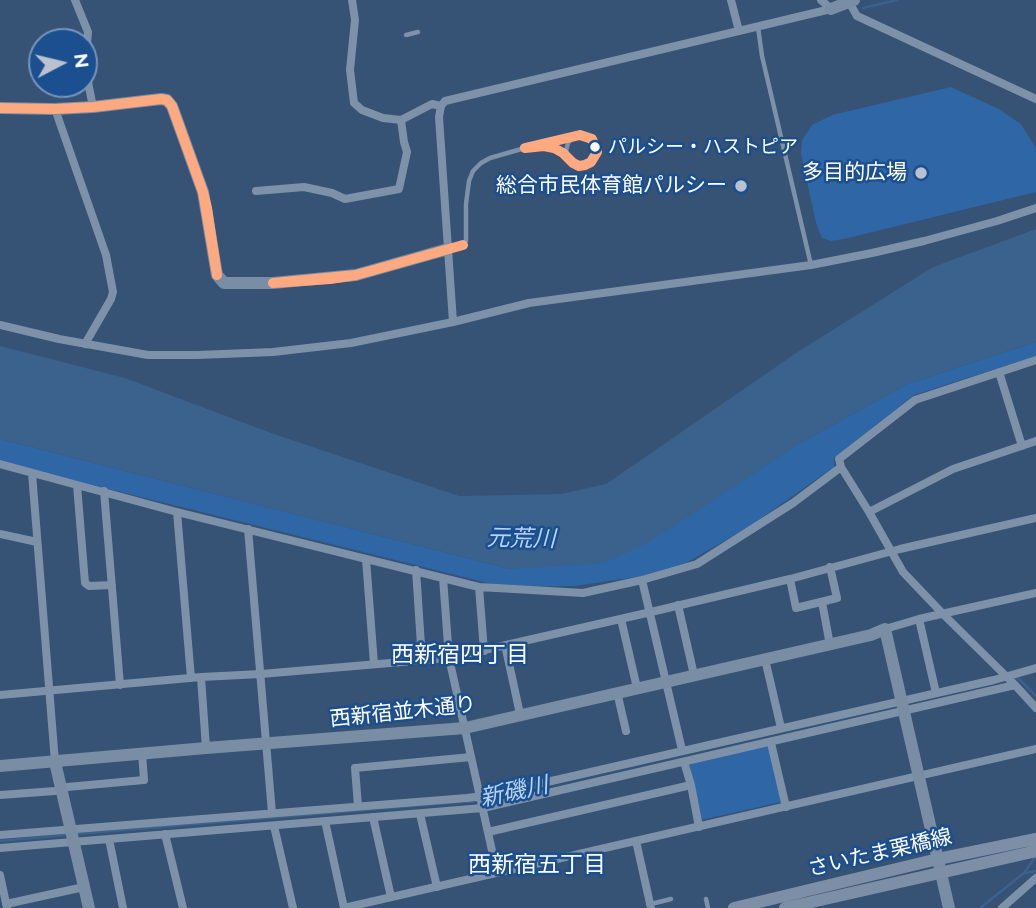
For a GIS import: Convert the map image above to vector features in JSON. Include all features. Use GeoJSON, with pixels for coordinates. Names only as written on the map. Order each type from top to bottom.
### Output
{"type":"FeatureCollection","features":[{"type":"Feature","properties":{"kind":"main road","name":"さいたま栗橋線"},"geometry":{"type":"LineString","coordinates":[[734,908],[938,859],[1036,839]]}},
{"type":"Feature","properties":{"kind":"main road","name":"さいたま栗橋線"},"geometry":{"type":"LineString","coordinates":[[785,908],[1036,851]]}},
{"type":"Feature","properties":{"kind":"street"},"geometry":{"type":"LineString","coordinates":[[75,0],[88,32],[85,67],[93,107]]}},
{"type":"Feature","properties":{"kind":"street"},"geometry":{"type":"LineString","coordinates":[[352,0],[355,20],[351,70],[354,103],[362,110],[383,118],[401,120],[432,104],[441,106]]}},
{"type":"Feature","properties":{"kind":"street"},"geometry":{"type":"LineString","coordinates":[[731,0],[739,31]]}},
{"type":"Feature","properties":{"kind":"street"},"geometry":{"type":"LineString","coordinates":[[453,322],[439,117],[445,101],[757,27],[826,5],[851,1],[857,16],[1036,99]]}},
{"type":"Feature","properties":{"kind":"street"},"geometry":{"type":"LineString","coordinates":[[0,108],[55,109],[167,100],[172,106],[203,192],[217,275],[223,283],[273,283],[356,275],[448,249]]}},
{"type":"Feature","properties":{"kind":"street"},"geometry":{"type":"LineString","coordinates":[[55,109],[106,255],[113,292],[85,344]]}},
{"type":"Feature","properties":{"kind":"street"},"geometry":{"type":"LineString","coordinates":[[256,191],[304,187],[332,193],[345,199],[399,189],[407,152],[401,120]]}},
{"type":"Feature","properties":{"kind":"street"},"geometry":{"type":"LineString","coordinates":[[0,325],[148,355],[273,352],[351,343],[529,303],[811,265],[911,244],[1036,208]]}},
{"type":"Feature","properties":{"kind":"street"},"geometry":{"type":"LineString","coordinates":[[1036,360],[915,400],[839,458],[841,467],[903,572],[1036,708]]}},
{"type":"Feature","properties":{"kind":"street"},"geometry":{"type":"LineString","coordinates":[[999,372],[1022,446]]}},
{"type":"Feature","properties":{"kind":"street"},"geometry":{"type":"LineString","coordinates":[[869,512],[953,468],[1036,442]]}},
{"type":"Feature","properties":{"kind":"street"},"geometry":{"type":"LineString","coordinates":[[0,464],[177,512],[479,587],[583,593],[697,564],[793,503],[841,467]]}},
{"type":"Feature","properties":{"kind":"street"},"geometry":{"type":"LineString","coordinates":[[32,473],[55,762],[89,908]]}},
{"type":"Feature","properties":{"kind":"street"},"geometry":{"type":"LineString","coordinates":[[77,485],[85,583],[89,586],[112,585]]}},
{"type":"Feature","properties":{"kind":"street"},"geometry":{"type":"LineString","coordinates":[[104,491],[120,685]]}},
{"type":"Feature","properties":{"kind":"street"},"geometry":{"type":"LineString","coordinates":[[177,512],[191,678]]}},
{"type":"Feature","properties":{"kind":"street"},"geometry":{"type":"LineString","coordinates":[[0,695],[449,658],[790,579],[891,551],[1036,518]]}},
{"type":"Feature","properties":{"kind":"street"},"geometry":{"type":"LineString","coordinates":[[248,529],[272,813]]}},
{"type":"Feature","properties":{"kind":"street"},"geometry":{"type":"LineString","coordinates":[[0,534],[37,542]]}},
{"type":"Feature","properties":{"kind":"street"},"geometry":{"type":"LineString","coordinates":[[366,559],[374,664]]}},
{"type":"Feature","properties":{"kind":"street"},"geometry":{"type":"LineString","coordinates":[[790,579],[796,608],[838,598],[830,567]]}},
{"type":"Feature","properties":{"kind":"street"},"geometry":{"type":"LineString","coordinates":[[416,570],[422,660]]}},
{"type":"Feature","properties":{"kind":"street"},"geometry":{"type":"LineString","coordinates":[[443,578],[449,658],[497,873]]}},
{"type":"Feature","properties":{"kind":"street"},"geometry":{"type":"LineString","coordinates":[[642,580],[682,750]]}},
{"type":"Feature","properties":{"kind":"street"},"geometry":{"type":"LineString","coordinates":[[479,587],[484,650]]}},
{"type":"Feature","properties":{"kind":"street"},"geometry":{"type":"LineString","coordinates":[[949,908],[885,629],[1036,593]]}},
{"type":"Feature","properties":{"kind":"street"},"geometry":{"type":"LineString","coordinates":[[821,602],[830,645]]}},
{"type":"Feature","properties":{"kind":"street"},"geometry":{"type":"LineString","coordinates":[[678,605],[694,675]]}},
{"type":"Feature","properties":{"kind":"street"},"geometry":{"type":"LineString","coordinates":[[621,619],[637,688]]}},
{"type":"Feature","properties":{"kind":"street"},"geometry":{"type":"LineString","coordinates":[[919,620],[936,693]]}},
{"type":"Feature","properties":{"kind":"street","name":"西新宿並木通り"},"geometry":{"type":"LineString","coordinates":[[0,766],[465,728],[830,645],[885,629]]}},
{"type":"Feature","properties":{"kind":"street"},"geometry":{"type":"LineString","coordinates":[[505,645],[520,714]]}},
{"type":"Feature","properties":{"kind":"street"},"geometry":{"type":"LineString","coordinates":[[765,659],[781,728]]}},
{"type":"Feature","properties":{"kind":"street"},"geometry":{"type":"LineString","coordinates":[[0,835],[72,835],[108,839],[482,808],[771,743],[902,706],[936,693],[1036,668]]}},
{"type":"Feature","properties":{"kind":"street"},"geometry":{"type":"LineString","coordinates":[[201,677],[206,748]]}},
{"type":"Feature","properties":{"kind":"street"},"geometry":{"type":"LineString","coordinates":[[0,848],[72,835],[272,813],[480,796],[781,728],[1016,685]]}},
{"type":"Feature","properties":{"kind":"street"},"geometry":{"type":"LineString","coordinates":[[617,692],[626,731]]}},
{"type":"Feature","properties":{"kind":"street"},"geometry":{"type":"LineString","coordinates":[[771,743],[786,807]]}},
{"type":"Feature","properties":{"kind":"street"},"geometry":{"type":"LineString","coordinates":[[325,821],[344,908],[368,905],[391,897],[1036,749]]}},
{"type":"Feature","properties":{"kind":"street"},"geometry":{"type":"LineString","coordinates":[[0,795],[144,780],[142,753]]}},
{"type":"Feature","properties":{"kind":"street"},"geometry":{"type":"LineString","coordinates":[[358,806],[355,768],[471,757]]}},
{"type":"Feature","properties":{"kind":"street"},"geometry":{"type":"LineString","coordinates":[[684,762],[699,827]]}},
{"type":"Feature","properties":{"kind":"street"},"geometry":{"type":"LineString","coordinates":[[488,832],[691,785]]}},
{"type":"Feature","properties":{"kind":"street"},"geometry":{"type":"LineString","coordinates":[[420,814],[437,887]]}},
{"type":"Feature","properties":{"kind":"street"},"geometry":{"type":"LineString","coordinates":[[373,817],[391,897]]}},
{"type":"Feature","properties":{"kind":"street"},"geometry":{"type":"LineString","coordinates":[[274,825],[293,908]]}},
{"type":"Feature","properties":{"kind":"street"},"geometry":{"type":"LineString","coordinates":[[165,834],[183,908]]}},
{"type":"Feature","properties":{"kind":"street"},"geometry":{"type":"LineString","coordinates":[[108,839],[123,908]]}},
{"type":"Feature","properties":{"kind":"street"},"geometry":{"type":"LineString","coordinates":[[636,841],[650,906]]}},
{"type":"Feature","properties":{"kind":"street"},"geometry":{"type":"LineString","coordinates":[[0,875],[7,906],[84,887]]}},
{"type":"Feature","properties":{"kind":"street"},"geometry":{"type":"LineString","coordinates":[[1002,908],[1036,877]]}},
{"type":"Feature","properties":{"kind":"lane"},"geometry":{"type":"LineString","coordinates":[[757,27],[811,265]]}},
{"type":"Feature","properties":{"kind":"lane"},"geometry":{"type":"LineString","coordinates":[[407,35],[418,32]]}},
{"type":"Feature","properties":{"kind":"lane"},"geometry":{"type":"LineString","coordinates":[[448,249],[463,245],[466,241],[469,181],[473,171],[481,163],[524,148],[580,135],[592,139],[596,146],[595,157],[591,162],[579,166],[554,148],[524,148]]}},
{"type":"Feature","properties":{"kind":"lane"},"geometry":{"type":"LineString","coordinates":[[568,158],[568,143],[580,135]]}},
{"type":"Feature","properties":{"kind":"lane"},"geometry":{"type":"LineString","coordinates":[[650,906],[671,899]]}},
{"type":"Feature","properties":{"kind":"lane"},"geometry":{"type":"LineString","coordinates":[[706,899],[708,908]]}},
{"type":"Feature","properties":{"kind":"shaded area","name":"多目的広場"},"geometry":{"type":"Polygon","coordinates":[[[951,87],[999,109],[1021,124],[1036,148],[1036,192],[844,239],[831,241],[822,238],[816,223],[801,154],[802,140],[812,125],[832,115],[951,87]]]}},
{"type":"Feature","properties":{"kind":"shaded area"},"geometry":{"type":"Polygon","coordinates":[[[1036,342],[1036,356],[914,395],[834,458],[834,467],[750,526],[686,563],[642,576],[575,586],[504,587],[0,462],[0,439],[510,569],[800,443],[907,384],[1036,342]]]}},
{"type":"Feature","properties":{"kind":"shaded area"},"geometry":{"type":"Polygon","coordinates":[[[768,744],[781,802],[701,820],[688,762],[768,744]]]}},
{"type":"Feature","properties":{"kind":"water","name":"元荒川"},"geometry":{"type":"Polygon","coordinates":[[[1036,229],[1036,342],[907,384],[800,443],[651,541],[604,563],[510,569],[0,439],[0,346],[125,378],[274,434],[459,496],[561,494],[606,484],[796,353],[933,267],[1036,229]]]}},
{"type":"Feature","properties":{"kind":"waterway"},"geometry":{"type":"LineString","coordinates":[[863,8],[897,0]]}},
{"type":"Feature","properties":{"kind":"waterway"},"geometry":{"type":"LineString","coordinates":[[1013,679],[1018,678],[1036,696]]}},
{"type":"Feature","properties":{"kind":"waterway","name":"新磯川"},"geometry":{"type":"LineString","coordinates":[[467,802],[492,799]]}},
{"type":"Feature","properties":{"kind":"waterway","name":"新磯川"},"geometry":{"type":"LineString","coordinates":[[77,834],[461,802]]}},
{"type":"Feature","properties":{"kind":"waterway","name":"新磯川"},"geometry":{"type":"LineString","coordinates":[[0,841],[66,835]]}},
{"type":"Feature","properties":{"kind":"waterway"},"geometry":{"type":"LineString","coordinates":[[980,908],[1024,873],[1036,856]]}},
{"type":"Feature","properties":{"kind":"waterway"},"geometry":{"type":"LineString","coordinates":[[1026,873],[1036,871]]}},
{"type":"Feature","properties":{"kind":"transit line"},"geometry":{"type":"LineString","coordinates":[[0,108],[93,107],[161,99],[167,100],[172,106]]}},
{"type":"Feature","properties":{"kind":"transit line"},"geometry":{"type":"LineString","coordinates":[[172,106],[203,192]]}},
{"type":"Feature","properties":{"kind":"transit line"},"geometry":{"type":"LineString","coordinates":[[172,106],[203,192]]}},
{"type":"Feature","properties":{"kind":"transit line"},"geometry":{"type":"LineString","coordinates":[[580,135],[592,139],[597,152],[591,162],[585,165],[573,163],[554,148],[525,148],[580,135]]}},
{"type":"Feature","properties":{"kind":"transit line"},"geometry":{"type":"LineString","coordinates":[[203,192],[217,275]]}},
{"type":"Feature","properties":{"kind":"transit line"},"geometry":{"type":"LineString","coordinates":[[203,192],[217,275]]}},
{"type":"Feature","properties":{"kind":"transit line"},"geometry":{"type":"LineString","coordinates":[[356,275],[463,245]]}},
{"type":"Feature","properties":{"kind":"transit line"},"geometry":{"type":"LineString","coordinates":[[356,275],[463,245]]}},
{"type":"Feature","properties":{"kind":"transit line"},"geometry":{"type":"LineString","coordinates":[[273,283],[356,275]]}},
{"type":"Feature","properties":{"kind":"transit line"},"geometry":{"type":"LineString","coordinates":[[273,283],[356,275]]}},
{"type":"Feature","properties":{"kind":"place","name":"パルシー・ハストピア"},"geometry":{"type":"Point","coordinates":[595,147]}},
{"type":"Feature","properties":{"kind":"place","name":"多目的広場"},"geometry":{"type":"Point","coordinates":[921,173]}},
{"type":"Feature","properties":{"kind":"place","name":"総合市民体育館パルシー"},"geometry":{"type":"Point","coordinates":[741,186]}},
{"type":"Feature","properties":{"kind":"district","name":"西新宿四丁目"},"geometry":{"type":"Point","coordinates":[460,655]}},
{"type":"Feature","properties":{"kind":"district","name":"西新宿五丁目"},"geometry":{"type":"Point","coordinates":[537,865]}}]}
